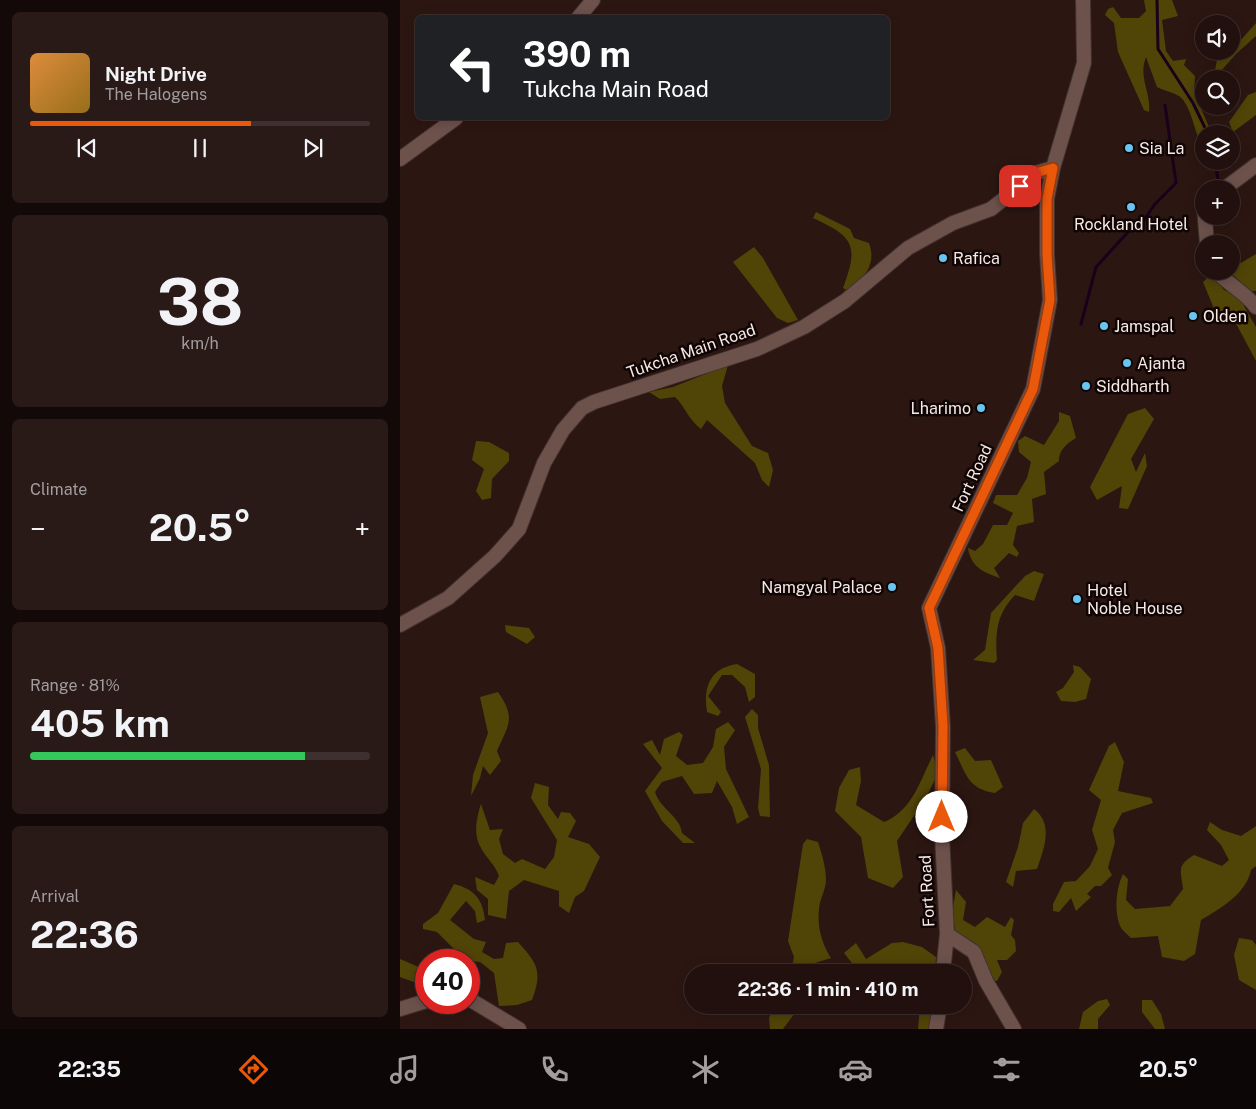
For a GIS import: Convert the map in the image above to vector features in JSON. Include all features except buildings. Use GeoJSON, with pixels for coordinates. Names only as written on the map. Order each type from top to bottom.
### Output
{"type":"FeatureCollection","features":[{"type":"Feature","properties":{"kind":"street"},"geometry":{"type":"LineString","coordinates":[[580,15],[593,0]]}},
{"type":"Feature","properties":{"kind":"street","name":"Fort Road"},"geometry":{"type":"LineString","coordinates":[[944,964],[947,934],[942,835],[943,726],[938,648],[929,608],[1033,389],[1050,300],[1047,254],[1047,199],[1053,168],[1084,63],[1083,0]]}},
{"type":"Feature","properties":{"kind":"street"},"geometry":{"type":"LineString","coordinates":[[402,154],[453,120]]}},
{"type":"Feature","properties":{"kind":"street"},"geometry":{"type":"LineString","coordinates":[[1236,180],[1256,165]]}},
{"type":"Feature","properties":{"kind":"street","name":"Tukcha Main Road"},"geometry":{"type":"LineString","coordinates":[[400,626],[448,598],[495,556],[519,529],[544,463],[562,430],[582,408],[594,402],[758,349],[804,327],[845,301],[908,248],[952,223],[991,209],[1032,174],[1053,168]]}},
{"type":"Feature","properties":{"kind":"street"},"geometry":{"type":"LineString","coordinates":[[1225,280],[1248,295],[1256,308]]}},
{"type":"Feature","properties":{"kind":"street"},"geometry":{"type":"LineString","coordinates":[[947,934],[974,952],[986,981],[1014,1029]]}},
{"type":"Feature","properties":{"kind":"street"},"geometry":{"type":"LineString","coordinates":[[400,1009],[415,1004]]}},
{"type":"Feature","properties":{"kind":"street"},"geometry":{"type":"LineString","coordinates":[[480,1006],[519,1029]]}},
{"type":"Feature","properties":{"kind":"street"},"geometry":{"type":"LineString","coordinates":[[936,1029],[938,1014]]}},
{"type":"Feature","properties":{"kind":"shaded area"},"geometry":{"type":"Polygon","coordinates":[[[1144,0],[1172,0],[1178,16],[1162,20],[1166,51],[1173,61],[1186,59],[1184,65],[1195,76],[1195,115],[1204,115],[1208,125],[1195,125],[1195,128],[1183,100],[1177,95],[1157,87],[1146,57],[1143,72],[1149,112],[1144,110],[1118,52],[1114,23],[1105,15],[1108,9],[1113,7],[1121,18],[1139,18],[1146,11],[1144,0]]]}},
{"type":"Feature","properties":{"kind":"shaded area"},"geometry":{"type":"Polygon","coordinates":[[[1256,23],[1256,36],[1240,50],[1240,41],[1256,23]]]}},
{"type":"Feature","properties":{"kind":"shaded area"},"geometry":{"type":"Polygon","coordinates":[[[1217,60],[1231,60],[1222,70],[1215,70],[1217,60]]]}},
{"type":"Feature","properties":{"kind":"shaded area"},"geometry":{"type":"Polygon","coordinates":[[[1256,92],[1256,115],[1240,127],[1240,125],[1230,125],[1229,122],[1234,115],[1240,115],[1240,106],[1248,95],[1256,92]]]}},
{"type":"Feature","properties":{"kind":"shaded area"},"geometry":{"type":"Polygon","coordinates":[[[816,212],[850,229],[854,238],[869,243],[871,258],[868,270],[848,291],[843,288],[851,262],[849,244],[845,237],[837,231],[813,218],[816,212]]]}},
{"type":"Feature","properties":{"kind":"shaded area"},"geometry":{"type":"Polygon","coordinates":[[[754,247],[763,258],[798,320],[788,323],[777,318],[733,262],[754,247]]]}},
{"type":"Feature","properties":{"kind":"shaded area"},"geometry":{"type":"Polygon","coordinates":[[[1256,254],[1256,291],[1250,291],[1238,280],[1240,280],[1240,263],[1256,254]]]}},
{"type":"Feature","properties":{"kind":"shaded area"},"geometry":{"type":"Polygon","coordinates":[[[1205,280],[1216,280],[1224,290],[1244,298],[1244,306],[1256,327],[1256,361],[1232,316],[1215,311],[1203,282],[1205,280]]]}},
{"type":"Feature","properties":{"kind":"shaded area"},"geometry":{"type":"Polygon","coordinates":[[[723,364],[728,365],[722,386],[725,403],[752,446],[768,453],[773,470],[769,487],[762,480],[755,463],[707,420],[701,429],[675,397],[660,399],[649,392],[673,387],[718,369],[723,364]]]}},
{"type":"Feature","properties":{"kind":"shaded area"},"geometry":{"type":"Polygon","coordinates":[[[1145,408],[1154,419],[1131,459],[1136,472],[1145,453],[1147,466],[1128,509],[1119,508],[1122,486],[1097,500],[1090,487],[1128,414],[1145,408]]]}},
{"type":"Feature","properties":{"kind":"shaded area"},"geometry":{"type":"Polygon","coordinates":[[[1059,412],[1070,416],[1076,438],[1064,448],[1060,454],[1059,461],[1044,472],[1046,494],[1032,499],[1034,522],[1017,526],[1013,545],[1019,553],[1017,557],[1009,553],[994,568],[1000,578],[979,568],[972,560],[968,548],[975,551],[983,544],[993,525],[1007,525],[1013,513],[993,503],[996,495],[1017,495],[1027,478],[1031,462],[1019,452],[1018,441],[1025,436],[1044,445],[1059,421],[1059,412]]]}},
{"type":"Feature","properties":{"kind":"shaded area"},"geometry":{"type":"Polygon","coordinates":[[[476,441],[489,442],[509,453],[509,461],[492,479],[491,498],[482,500],[476,491],[484,469],[472,460],[476,441]]]}},
{"type":"Feature","properties":{"kind":"shaded area"},"geometry":{"type":"Polygon","coordinates":[[[1034,571],[1044,574],[1034,601],[1015,595],[1000,617],[996,642],[997,660],[994,663],[973,660],[985,650],[991,613],[1025,576],[1034,571]]]}},
{"type":"Feature","properties":{"kind":"shaded area"},"geometry":{"type":"Polygon","coordinates":[[[505,625],[529,628],[535,637],[527,644],[506,632],[505,625]]]}},
{"type":"Feature","properties":{"kind":"shaded area"},"geometry":{"type":"Polygon","coordinates":[[[737,664],[755,674],[755,697],[749,702],[745,687],[732,675],[722,675],[708,696],[721,712],[718,716],[707,712],[706,695],[710,680],[720,670],[737,664]]]}},
{"type":"Feature","properties":{"kind":"shaded area"},"geometry":{"type":"Polygon","coordinates":[[[1073,665],[1080,667],[1091,679],[1086,699],[1075,702],[1061,701],[1056,692],[1063,688],[1074,672],[1073,665]]]}},
{"type":"Feature","properties":{"kind":"shaded area"},"geometry":{"type":"Polygon","coordinates":[[[498,692],[504,701],[509,715],[507,727],[497,751],[501,761],[490,775],[483,766],[480,778],[471,796],[473,775],[488,733],[480,697],[498,692]]]}},
{"type":"Feature","properties":{"kind":"shaded area"},"geometry":{"type":"Polygon","coordinates":[[[752,709],[758,715],[758,728],[769,765],[770,817],[760,816],[758,808],[761,769],[745,717],[752,709]]]}},
{"type":"Feature","properties":{"kind":"shaded area"},"geometry":{"type":"Polygon","coordinates":[[[728,722],[735,730],[724,747],[726,769],[749,817],[737,824],[732,807],[717,781],[712,793],[694,794],[682,776],[662,782],[655,792],[658,798],[678,822],[682,833],[695,843],[683,843],[662,821],[645,791],[662,768],[643,744],[652,740],[660,755],[664,739],[679,732],[683,735],[676,756],[687,765],[703,763],[713,747],[716,729],[728,722]]]}},
{"type":"Feature","properties":{"kind":"shaded area"},"geometry":{"type":"Polygon","coordinates":[[[1115,742],[1124,762],[1118,791],[1151,798],[1153,803],[1122,813],[1113,830],[1115,842],[1108,868],[1112,875],[1101,886],[1095,886],[1087,894],[1091,897],[1076,911],[1071,898],[1059,912],[1053,911],[1053,904],[1064,882],[1076,881],[1090,866],[1098,849],[1092,830],[1101,800],[1089,790],[1109,746],[1115,742]]]}},
{"type":"Feature","properties":{"kind":"shaded area"},"geometry":{"type":"Polygon","coordinates":[[[965,748],[975,761],[991,760],[1003,787],[995,793],[986,791],[973,784],[965,774],[955,752],[965,748]]]}},
{"type":"Feature","properties":{"kind":"shaded area"},"geometry":{"type":"Polygon","coordinates":[[[933,755],[938,773],[926,798],[897,841],[903,877],[893,888],[868,878],[861,837],[835,811],[839,788],[849,770],[860,767],[861,781],[856,805],[884,822],[902,811],[908,803],[933,755]]]}},
{"type":"Feature","properties":{"kind":"shaded area"},"geometry":{"type":"Polygon","coordinates":[[[535,783],[549,787],[548,805],[558,819],[561,812],[570,813],[576,821],[568,837],[589,844],[600,857],[584,891],[575,897],[569,913],[559,906],[559,891],[524,880],[509,891],[506,919],[488,915],[488,899],[477,890],[475,877],[494,885],[499,876],[478,841],[476,825],[481,804],[490,830],[503,829],[499,839],[503,854],[515,863],[522,859],[545,869],[554,857],[557,840],[531,798],[535,783]]]}},
{"type":"Feature","properties":{"kind":"shaded area"},"geometry":{"type":"Polygon","coordinates":[[[1034,809],[1040,815],[1046,829],[1042,853],[1037,869],[1016,871],[1013,887],[1006,882],[1018,847],[1023,823],[1034,809]]]}},
{"type":"Feature","properties":{"kind":"shaded area"},"geometry":{"type":"Polygon","coordinates":[[[1210,822],[1222,830],[1241,836],[1256,826],[1256,866],[1251,870],[1244,886],[1232,900],[1201,920],[1195,954],[1184,961],[1162,957],[1158,936],[1131,938],[1120,926],[1116,907],[1117,893],[1123,874],[1128,879],[1126,900],[1135,909],[1170,906],[1183,889],[1181,869],[1184,862],[1194,855],[1222,866],[1229,860],[1221,845],[1207,830],[1210,822]]]}},
{"type":"Feature","properties":{"kind":"shaded area"},"geometry":{"type":"Polygon","coordinates":[[[807,839],[818,842],[825,866],[826,884],[819,906],[819,923],[825,947],[831,958],[812,964],[793,964],[794,957],[788,941],[803,844],[807,839]]]}},
{"type":"Feature","properties":{"kind":"shaded area"},"geometry":{"type":"Polygon","coordinates":[[[454,884],[472,892],[480,901],[485,920],[477,923],[475,911],[466,901],[450,920],[474,939],[486,942],[482,952],[494,959],[503,958],[506,943],[518,942],[530,956],[536,968],[537,982],[532,1000],[517,1005],[499,1006],[494,973],[480,962],[480,949],[454,949],[437,932],[423,929],[423,924],[438,913],[454,884]]]}},
{"type":"Feature","properties":{"kind":"shaded area"},"geometry":{"type":"Polygon","coordinates":[[[956,890],[966,902],[963,920],[975,927],[987,917],[1005,927],[1011,917],[1014,920],[1011,935],[1015,940],[1016,951],[1007,960],[997,960],[1002,972],[997,981],[990,980],[956,935],[952,913],[956,890]]]}},
{"type":"Feature","properties":{"kind":"shaded area"},"geometry":{"type":"Polygon","coordinates":[[[1239,938],[1252,940],[1256,945],[1256,990],[1239,980],[1234,955],[1239,938]]]}},
{"type":"Feature","properties":{"kind":"shaded area"},"geometry":{"type":"Polygon","coordinates":[[[903,942],[922,947],[936,957],[936,964],[853,964],[844,953],[856,943],[866,959],[892,943],[903,942]]]}},
{"type":"Feature","properties":{"kind":"shaded area"},"geometry":{"type":"Polygon","coordinates":[[[400,959],[415,965],[415,983],[400,977],[400,959]]]}},
{"type":"Feature","properties":{"kind":"shaded area"},"geometry":{"type":"Polygon","coordinates":[[[1107,999],[1110,1005],[1098,1019],[1098,1029],[1079,1029],[1083,1012],[1098,1001],[1107,999]]]}},
{"type":"Feature","properties":{"kind":"shaded area"},"geometry":{"type":"Polygon","coordinates":[[[1142,1000],[1152,1000],[1161,1014],[1165,1029],[1155,1029],[1142,1012],[1142,1000]]]}},
{"type":"Feature","properties":{"kind":"shaded area"},"geometry":{"type":"Polygon","coordinates":[[[771,1014],[794,1014],[783,1029],[770,1029],[771,1014]]]}},
{"type":"Feature","properties":{"kind":"shaded area"},"geometry":{"type":"Polygon","coordinates":[[[919,1014],[931,1014],[929,1029],[918,1029],[919,1014]]]}},
{"type":"Feature","properties":{"kind":"waterway"},"geometry":{"type":"LineString","coordinates":[[1157,0],[1158,49],[1193,103],[1204,125]]}},
{"type":"Feature","properties":{"kind":"waterway"},"geometry":{"type":"LineString","coordinates":[[1081,324],[1096,267],[1128,232],[1142,223],[1155,204],[1176,183],[1165,105]]}},
{"type":"Feature","properties":{"kind":"waterway"},"geometry":{"type":"LineString","coordinates":[[1216,170],[1218,180]]}},
{"type":"Feature","properties":{"kind":"place","name":"Sia La"},"geometry":{"type":"Point","coordinates":[1129,148]}},
{"type":"Feature","properties":{"kind":"place","name":"Rockland Hotel"},"geometry":{"type":"Point","coordinates":[1131,207]}},
{"type":"Feature","properties":{"kind":"place","name":"Rafica"},"geometry":{"type":"Point","coordinates":[943,258]}},
{"type":"Feature","properties":{"kind":"place","name":"Olden"},"geometry":{"type":"Point","coordinates":[1193,316]}},
{"type":"Feature","properties":{"kind":"place","name":"Jamspal"},"geometry":{"type":"Point","coordinates":[1104,326]}},
{"type":"Feature","properties":{"kind":"place","name":"Ajanta"},"geometry":{"type":"Point","coordinates":[1127,363]}},
{"type":"Feature","properties":{"kind":"place","name":"Siddharth"},"geometry":{"type":"Point","coordinates":[1086,386]}},
{"type":"Feature","properties":{"kind":"place","name":"Lharimo"},"geometry":{"type":"Point","coordinates":[981,408]}},
{"type":"Feature","properties":{"kind":"place","name":"Namgyal Palace"},"geometry":{"type":"Point","coordinates":[892,587]}},
{"type":"Feature","properties":{"kind":"place","name":"Hotel Noble House"},"geometry":{"type":"Point","coordinates":[1077,599]}},
{"type":"Feature","properties":{"kind":"route"},"geometry":{"type":"LineString","coordinates":[[942,817],[943,726],[938,648],[929,608],[1033,389],[1050,300],[1047,254],[1047,199],[1053,168],[1032,174],[1020,186]]}}]}
